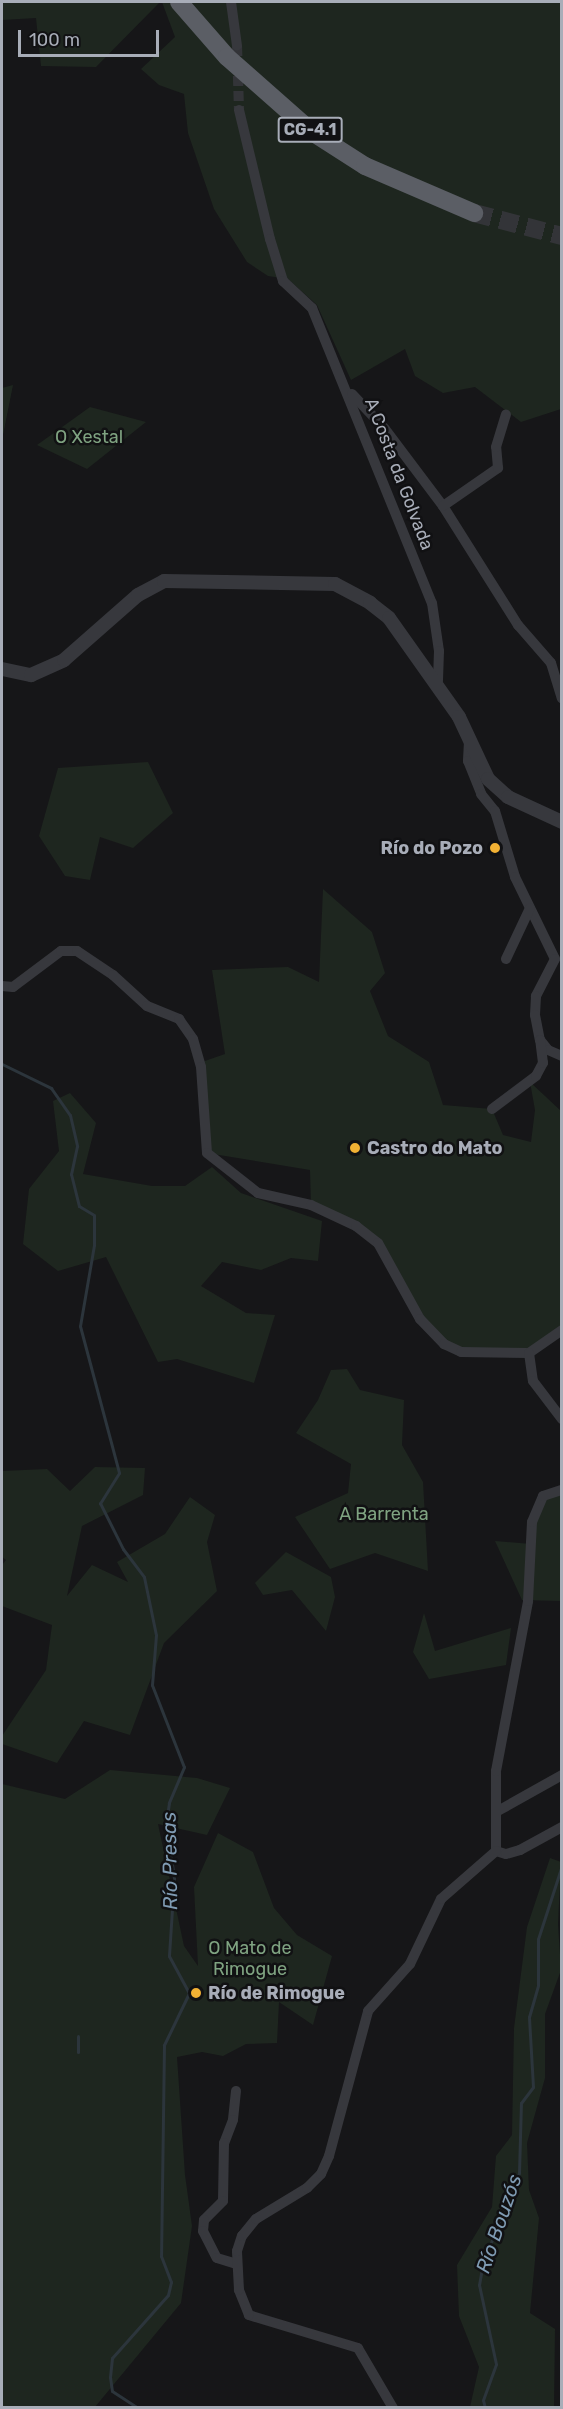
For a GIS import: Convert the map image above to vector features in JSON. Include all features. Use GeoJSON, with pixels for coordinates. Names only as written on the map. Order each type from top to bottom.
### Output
{"type":"FeatureCollection","features":[{"type":"Feature","properties":{"kind":"highway","name":"CG-4.1"},"geometry":{"type":"LineString","coordinates":[[179,2],[227,57],[312,132],[365,166],[474,213]]}},
{"type":"Feature","properties":{"kind":"street"},"geometry":{"type":"LineString","coordinates":[[231,2],[237,46]]}},
{"type":"Feature","properties":{"kind":"street","name":"A Costa da Golvada"},"geometry":{"type":"LineString","coordinates":[[239,110],[270,239],[283,280],[312,308],[348,390],[432,603],[440,651],[438,685]]}},
{"type":"Feature","properties":{"kind":"street"},"geometry":{"type":"LineString","coordinates":[[348,390],[385,429],[443,507],[518,625],[551,663],[561,698]]}},
{"type":"Feature","properties":{"kind":"street"},"geometry":{"type":"LineString","coordinates":[[443,507],[498,468],[496,447],[506,415]]}},
{"type":"Feature","properties":{"kind":"street"},"geometry":{"type":"LineString","coordinates":[[2,669],[31,675],[64,660],[138,595],[164,580],[335,584],[370,603],[389,618],[438,685],[488,779],[508,797],[561,822]]}},
{"type":"Feature","properties":{"kind":"street"},"geometry":{"type":"LineString","coordinates":[[469,741],[468,761],[481,794],[495,811],[515,877],[558,960],[537,996],[535,1016],[543,1063],[536,1076],[492,1109]]}},
{"type":"Feature","properties":{"kind":"street"},"geometry":{"type":"LineString","coordinates":[[506,960],[530,908]]}},
{"type":"Feature","properties":{"kind":"street"},"geometry":{"type":"LineString","coordinates":[[2,986],[13,987],[61,951],[77,951],[113,975],[147,1006],[178,1019],[193,1039],[201,1067],[207,1152],[258,1193],[311,1205],[356,1226],[378,1243],[420,1319],[444,1344],[461,1352],[529,1353],[561,1330]]}},
{"type":"Feature","properties":{"kind":"street"},"geometry":{"type":"LineString","coordinates":[[540,1040],[548,1050],[561,1056]]}},
{"type":"Feature","properties":{"kind":"street"},"geometry":{"type":"LineString","coordinates":[[529,1353],[533,1382],[561,1419]]}},
{"type":"Feature","properties":{"kind":"street"},"geometry":{"type":"LineString","coordinates":[[393,2408],[358,2348],[249,2315],[241,2300],[237,2264],[242,2236],[256,2219],[307,2188],[321,2174],[329,2156],[368,2011],[397,1983],[410,1964],[441,1899],[496,1851],[496,1771],[528,1601],[532,1522],[543,1496],[561,1490]]}},
{"type":"Feature","properties":{"kind":"street"},"geometry":{"type":"LineString","coordinates":[[496,1812],[561,1774]]}},
{"type":"Feature","properties":{"kind":"street"},"geometry":{"type":"LineString","coordinates":[[496,1851],[506,1854],[520,1850],[561,1827]]}},
{"type":"Feature","properties":{"kind":"street"},"geometry":{"type":"LineString","coordinates":[[236,2091],[233,2120],[224,2143],[223,2201],[204,2220],[203,2231],[217,2258],[237,2264]]}},
{"type":"Feature","properties":{"kind":"green space"},"geometry":{"type":"Polygon","coordinates":[[[2,2],[160,2],[96,67],[41,66],[36,18],[2,20],[2,2]]]}},
{"type":"Feature","properties":{"kind":"green space"},"geometry":{"type":"Polygon","coordinates":[[[162,2],[561,2],[561,409],[521,422],[475,387],[443,393],[415,376],[405,349],[351,380],[317,305],[288,279],[268,276],[247,262],[214,209],[188,133],[184,94],[159,85],[141,69],[175,37],[162,2]]]}},
{"type":"Feature","properties":{"kind":"green space"},"geometry":{"type":"Polygon","coordinates":[[[13,385],[2,440],[2,388],[13,385]]]}},
{"type":"Feature","properties":{"kind":"green space","name":"O Xestal"},"geometry":{"type":"Polygon","coordinates":[[[90,407],[146,422],[87,469],[37,445],[90,407]]]}},
{"type":"Feature","properties":{"kind":"green space"},"geometry":{"type":"Polygon","coordinates":[[[148,762],[173,813],[133,848],[100,837],[90,880],[65,876],[39,836],[58,768],[148,762]]]}},
{"type":"Feature","properties":{"kind":"green space"},"geometry":{"type":"Polygon","coordinates":[[[323,889],[372,932],[385,973],[370,991],[388,1036],[429,1062],[443,1105],[492,1109],[503,1135],[531,1142],[535,1110],[530,1082],[561,1111],[561,1330],[529,1353],[461,1352],[431,1332],[378,1243],[311,1205],[310,1170],[207,1153],[199,1063],[225,1054],[212,970],[288,967],[319,982],[323,889]]]}},
{"type":"Feature","properties":{"kind":"green space"},"geometry":{"type":"Polygon","coordinates":[[[70,1093],[96,1123],[83,1174],[152,1186],[185,1186],[212,1167],[241,1193],[322,1221],[318,1261],[291,1258],[261,1270],[222,1262],[201,1286],[246,1313],[275,1315],[254,1383],[177,1359],[158,1362],[106,1257],[58,1271],[23,1244],[29,1189],[59,1151],[53,1101],[70,1093]]]}},
{"type":"Feature","properties":{"kind":"green space","name":"A Barrenta"},"geometry":{"type":"Polygon","coordinates":[[[347,1369],[360,1390],[404,1400],[402,1445],[423,1482],[428,1571],[375,1553],[330,1569],[295,1517],[348,1493],[351,1464],[296,1433],[318,1400],[331,1370],[347,1369]]]}},
{"type":"Feature","properties":{"kind":"green space"},"geometry":{"type":"Polygon","coordinates":[[[95,1467],[145,1468],[143,1495],[82,1526],[67,1596],[92,1565],[128,1582],[117,1562],[165,1534],[190,1497],[215,1515],[207,1542],[217,1591],[164,1643],[130,1735],[84,1721],[57,1763],[2,1744],[2,1736],[46,1670],[52,1625],[2,1606],[2,1565],[6,1560],[2,1557],[2,1471],[47,1469],[70,1491],[95,1467]]]}},
{"type":"Feature","properties":{"kind":"green space"},"geometry":{"type":"Polygon","coordinates":[[[561,1490],[561,1601],[522,1600],[495,1541],[531,1544],[543,1496],[561,1490]]]}},
{"type":"Feature","properties":{"kind":"green space"},"geometry":{"type":"Polygon","coordinates":[[[286,1552],[331,1577],[335,1597],[326,1631],[292,1590],[263,1595],[255,1583],[286,1552]]]}},
{"type":"Feature","properties":{"kind":"green space"},"geometry":{"type":"Polygon","coordinates":[[[424,1613],[435,1651],[511,1628],[506,1665],[429,1679],[413,1652],[424,1613]]]}},
{"type":"Feature","properties":{"kind":"green space","name":"O Mato de Rimogue"},"geometry":{"type":"Polygon","coordinates":[[[110,1770],[197,1778],[230,1788],[207,1835],[158,1824],[184,1946],[198,1966],[194,1887],[218,1833],[253,1852],[274,1908],[297,1935],[332,1956],[313,2025],[279,2002],[277,2043],[246,2044],[223,2056],[202,2052],[177,2057],[185,2175],[192,2226],[181,2303],[95,2407],[2,2407],[2,1784],[65,1799],[110,1770]]]}},
{"type":"Feature","properties":{"kind":"green space"},"geometry":{"type":"Polygon","coordinates":[[[550,1858],[561,1862],[558,1924],[561,1970],[545,2014],[545,2078],[527,2143],[529,2190],[539,2218],[530,2313],[555,2329],[554,2407],[470,2407],[479,2367],[459,2316],[457,2265],[492,2207],[496,2156],[512,2135],[514,2028],[527,1927],[550,1858]]]}},
{"type":"Feature","properties":{"kind":"waterway","name":"Río Presas"},"geometry":{"type":"LineString","coordinates":[[2,1064],[51,1088],[70,1115],[77,1146],[71,1174],[79,1206],[94,1215],[94,1245],[80,1326],[119,1473],[100,1503],[123,1549],[144,1577],[156,1635],[152,1685],[184,1767],[169,1803],[166,1822],[174,1878],[169,1956],[189,1993],[164,2045],[161,2256],[171,2282],[168,2295],[112,2358],[110,2377],[112,2391],[138,2408]]}},
{"type":"Feature","properties":{"kind":"waterway","name":"Río Bouzós"},"geometry":{"type":"LineString","coordinates":[[485,2408],[483,2400],[496,2364],[479,2285],[483,2262],[519,2173],[521,2103],[533,2087],[529,2017],[538,1985],[538,1939],[562,1865]]}},
{"type":"Feature","properties":{"kind":"waterway"},"geometry":{"type":"LineString","coordinates":[[78,2036],[78,2052]]}},
{"type":"Feature","properties":{"kind":"tunnel"},"geometry":{"type":"LineString","coordinates":[[237,46],[239,110]]}},
{"type":"Feature","properties":{"kind":"tunnel"},"geometry":{"type":"LineString","coordinates":[[474,213],[562,236]]}},
{"type":"Feature","properties":{"kind":"place","name":"Río do Pozo"},"geometry":{"type":"Point","coordinates":[495,848]}},
{"type":"Feature","properties":{"kind":"place","name":"Castro do Mato"},"geometry":{"type":"Point","coordinates":[355,1148]}},
{"type":"Feature","properties":{"kind":"place","name":"Río de Rimogue"},"geometry":{"type":"Point","coordinates":[196,1993]}}]}
